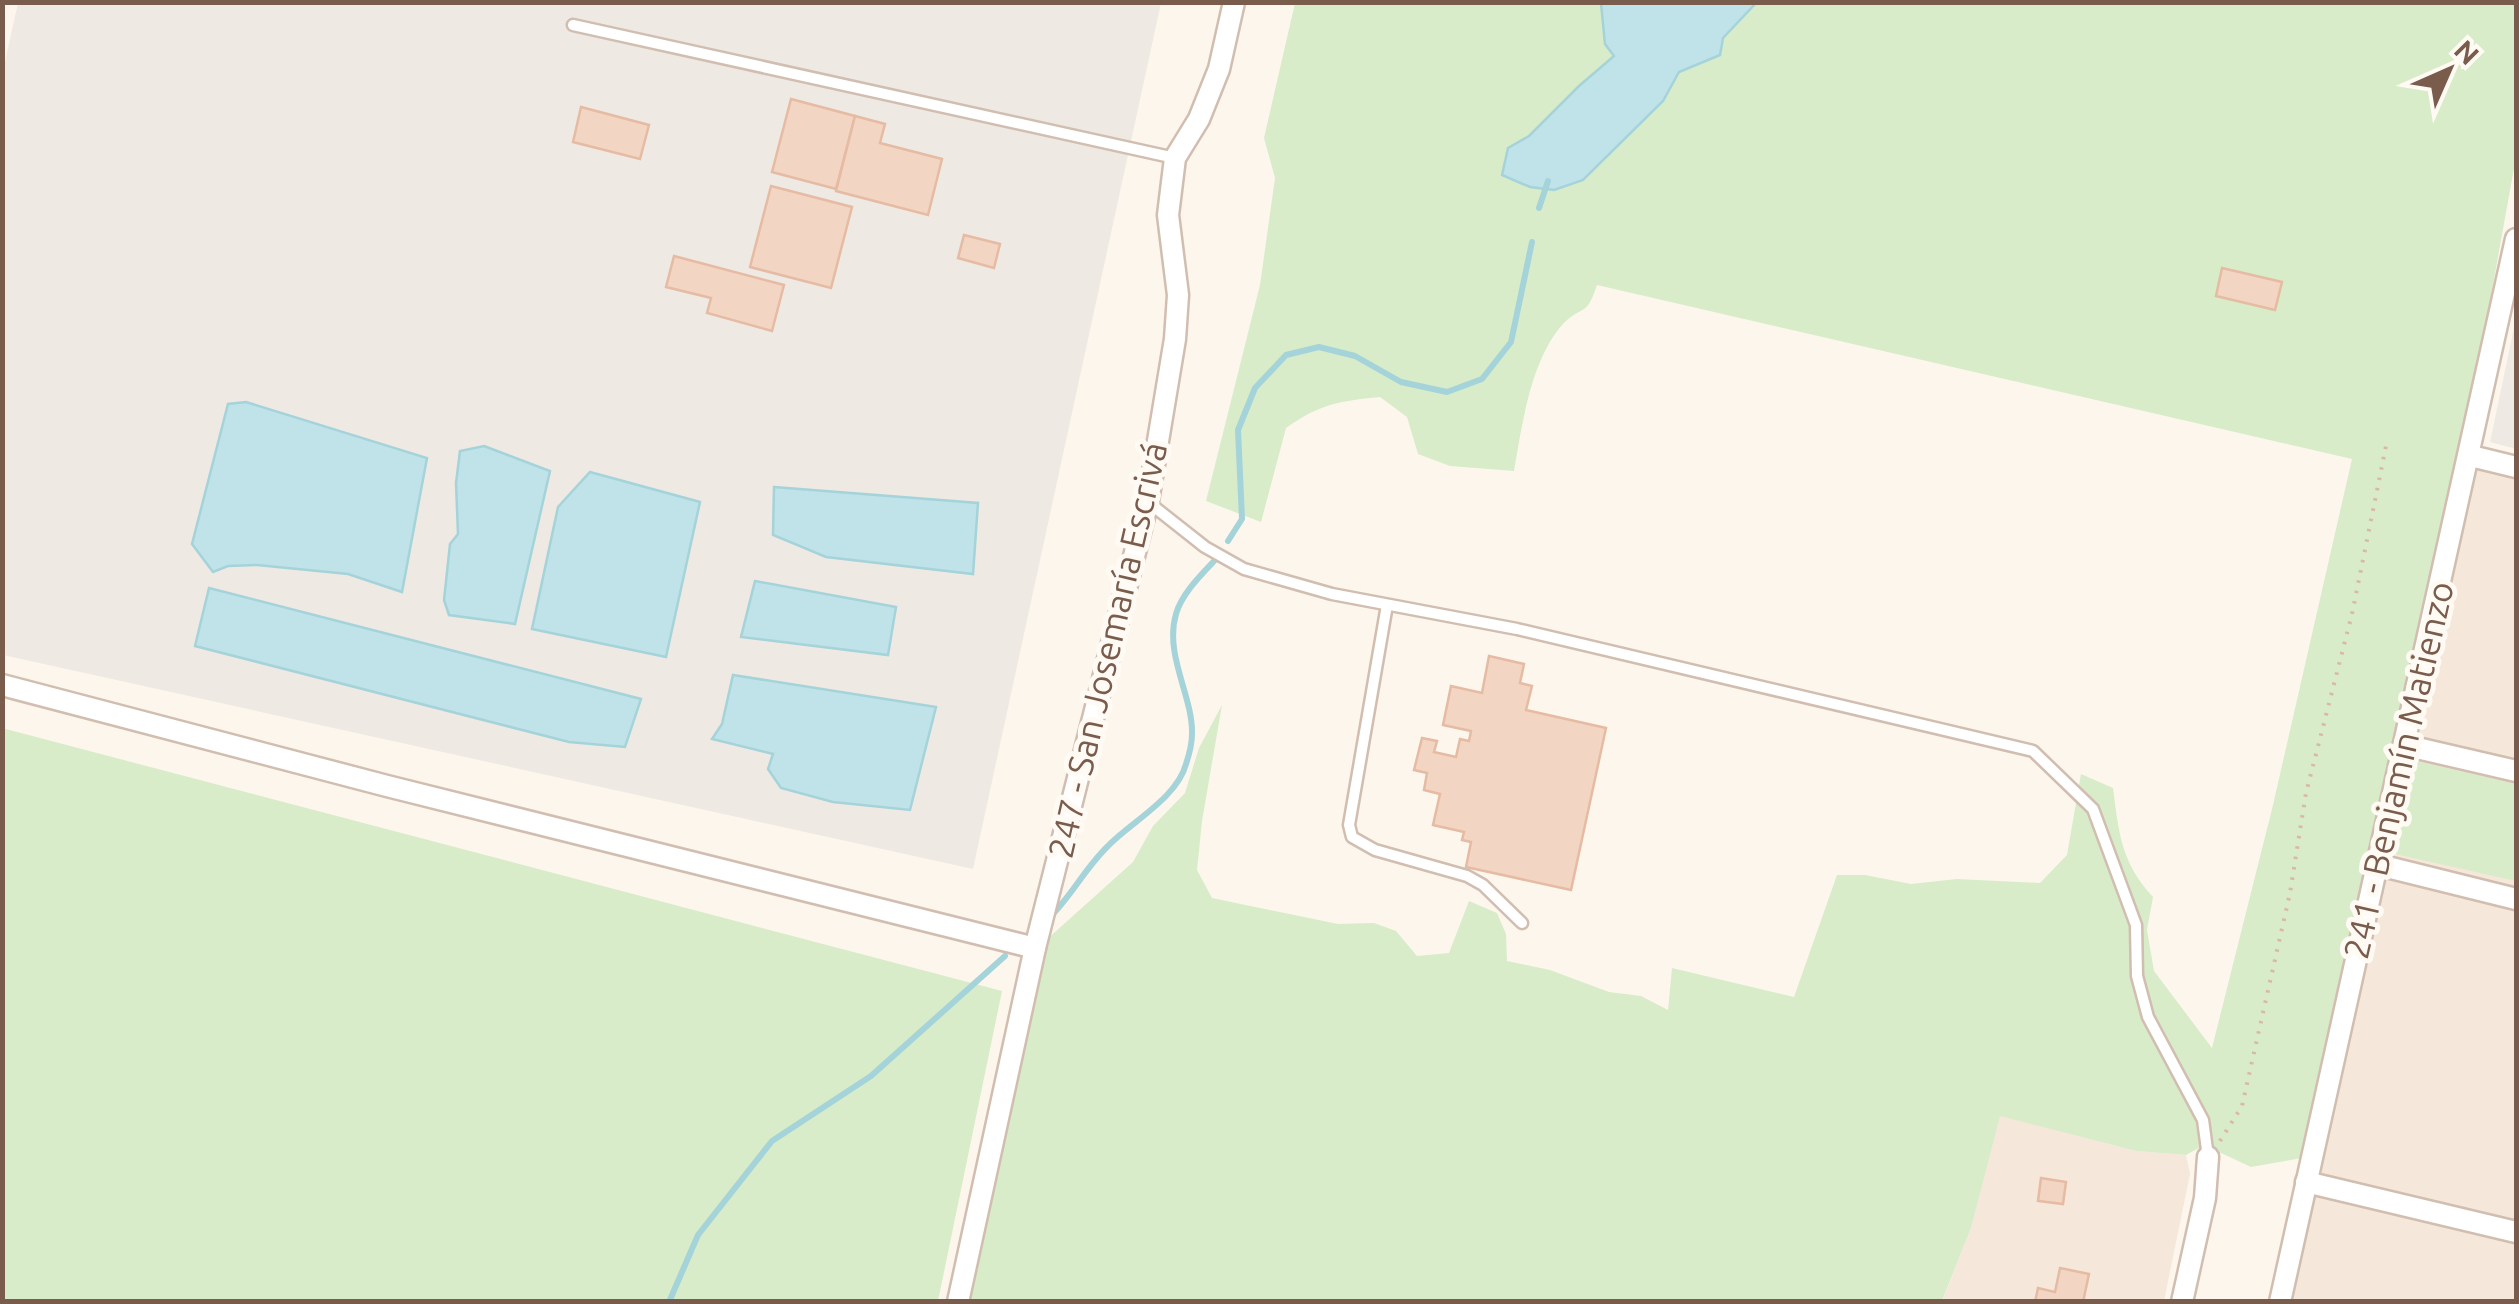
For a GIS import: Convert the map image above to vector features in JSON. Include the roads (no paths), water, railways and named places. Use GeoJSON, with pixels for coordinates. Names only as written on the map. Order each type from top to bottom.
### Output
{"type":"FeatureCollection","features":[{"type":"Feature","properties":{"kind":"street","name":"247 - San Josemaría Escrivá"},"geometry":{"type":"LineString","coordinates":[[958,1302],[1035,948],[1148,502],[1175,339],[1178,295],[1168,215],[1174,158],[1199,119],[1219,69],[1234,2]]}},
{"type":"Feature","properties":{"kind":"street","name":"241 - Benjamín Matienzo"},"geometry":{"type":"LineString","coordinates":[[2280,1302],[2516,238]]}},
{"type":"Feature","properties":{"kind":"street"},"geometry":{"type":"LineString","coordinates":[[2470,456],[2516,467]]}},
{"type":"Feature","properties":{"kind":"street"},"geometry":{"type":"LineString","coordinates":[[2,684],[387,786],[1035,948]]}},
{"type":"Feature","properties":{"kind":"street"},"geometry":{"type":"LineString","coordinates":[[2404,745],[2516,771]]}},
{"type":"Feature","properties":{"kind":"street"},"geometry":{"type":"LineString","coordinates":[[2375,864],[2516,898]]}},
{"type":"Feature","properties":{"kind":"street"},"geometry":{"type":"LineString","coordinates":[[2182,1302],[2206,1198],[2208,1156]]}},
{"type":"Feature","properties":{"kind":"street"},"geometry":{"type":"LineString","coordinates":[[2306,1182],[2516,1230]]}},
{"type":"Feature","properties":{"kind":"lane"},"geometry":{"type":"LineString","coordinates":[[573,25],[1174,158]]}},
{"type":"Feature","properties":{"kind":"lane"},"geometry":{"type":"LineString","coordinates":[[1148,502],[1206,547],[1244,568],[1332,594],[1517,630],[2032,751],[2093,809],[2136,925],[2137,976],[2148,1017],[2203,1120],[2208,1156]]}},
{"type":"Feature","properties":{"kind":"lane"},"geometry":{"type":"LineString","coordinates":[[1387,605],[1349,825],[1352,837],[1375,850],[1467,876],[1483,885],[1522,923]]}},
{"type":"Feature","properties":{"kind":"water"},"geometry":{"type":"Polygon","coordinates":[[[1601,3],[1756,3],[1723,38],[1720,55],[1679,72],[1663,101],[1583,180],[1554,190],[1530,187],[1502,175],[1508,148],[1529,136],[1614,56],[1605,44],[1601,3]]]}},
{"type":"Feature","properties":{"kind":"water"},"geometry":{"type":"Polygon","coordinates":[[[246,402],[427,458],[402,592],[348,574],[257,565],[228,566],[213,572],[192,544],[228,404],[246,402]]]}},
{"type":"Feature","properties":{"kind":"water"},"geometry":{"type":"Polygon","coordinates":[[[484,446],[550,471],[515,624],[449,615],[444,600],[450,544],[458,534],[456,483],[460,451],[484,446]]]}},
{"type":"Feature","properties":{"kind":"water"},"geometry":{"type":"Polygon","coordinates":[[[590,472],[700,502],[666,657],[532,629],[558,507],[590,472]]]}},
{"type":"Feature","properties":{"kind":"water"},"geometry":{"type":"Polygon","coordinates":[[[774,487],[978,503],[973,574],[826,557],[773,535],[774,487]]]}},
{"type":"Feature","properties":{"kind":"water"},"geometry":{"type":"Polygon","coordinates":[[[755,581],[896,607],[888,655],[741,637],[755,581]]]}},
{"type":"Feature","properties":{"kind":"water"},"geometry":{"type":"Polygon","coordinates":[[[209,588],[641,699],[625,747],[569,742],[195,646],[209,588]]]}},
{"type":"Feature","properties":{"kind":"water"},"geometry":{"type":"Polygon","coordinates":[[[733,675],[936,707],[910,810],[833,802],[781,788],[768,769],[773,754],[712,739],[722,724],[733,675]]]}},
{"type":"Feature","properties":{"kind":"waterway"},"geometry":{"type":"LineString","coordinates":[[1539,208],[1548,181]]}},
{"type":"Feature","properties":{"kind":"waterway"},"geometry":{"type":"LineString","coordinates":[[1228,541],[1242,519],[1238,430],[1255,388],[1286,355],[1319,347],[1355,356],[1401,382],[1447,392],[1482,379],[1511,342],[1532,242]]}},
{"type":"Feature","properties":{"kind":"waterway"},"geometry":{"type":"LineString","coordinates":[[1050,917],[1100,854],[1163,799],[1181,776],[1192,734],[1173,629],[1183,599],[1216,559]]}},
{"type":"Feature","properties":{"kind":"waterway"},"geometry":{"type":"LineString","coordinates":[[669,1302],[698,1235],[772,1141],[871,1076],[1005,956]]}}]}
